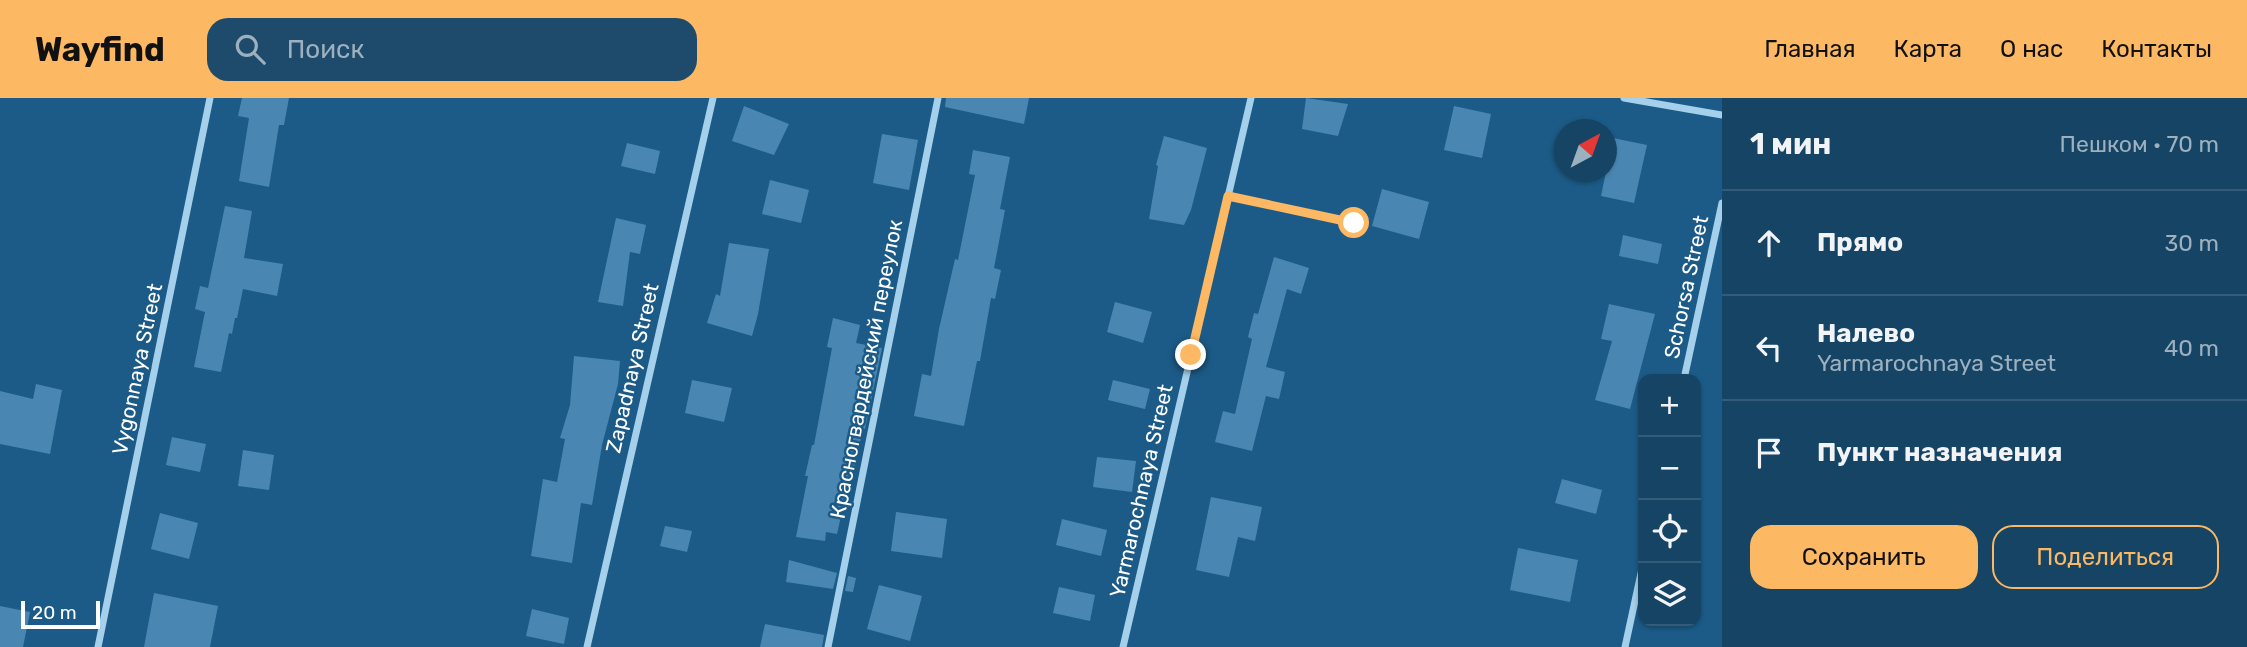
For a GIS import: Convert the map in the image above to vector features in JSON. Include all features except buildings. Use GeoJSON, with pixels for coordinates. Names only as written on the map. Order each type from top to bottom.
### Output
{"type":"FeatureCollection","features":[{"type":"Feature","properties":{"kind":"street","name":"Vygonnaya Street"},"geometry":{"type":"LineString","coordinates":[[99,647],[210,98]]}},
{"type":"Feature","properties":{"kind":"street","name":"Zapadnaya Street"},"geometry":{"type":"LineString","coordinates":[[587,647],[713,98]]}},
{"type":"Feature","properties":{"kind":"street","name":"Красногвардейский переулок"},"geometry":{"type":"LineString","coordinates":[[828,647],[938,98]]}},
{"type":"Feature","properties":{"kind":"street","name":"Yarmarochnaya Street"},"geometry":{"type":"LineString","coordinates":[[1123,647],[1251,98]]}},
{"type":"Feature","properties":{"kind":"street"},"geometry":{"type":"LineString","coordinates":[[1623,98],[1722,115]]}},
{"type":"Feature","properties":{"kind":"street","name":"Schorsa Street"},"geometry":{"type":"LineString","coordinates":[[1685,374],[1722,203]]}},
{"type":"Feature","properties":{"kind":"street"},"geometry":{"type":"LineString","coordinates":[[1625,647],[1638,588]]}},
{"type":"Feature","properties":{"kind":"lane"},"geometry":{"type":"LineString","coordinates":[[1228,196],[1354,223]]}},
{"type":"Feature","properties":{"kind":"route"},"geometry":{"type":"LineString","coordinates":[[1191,355],[1228,196],[1354,223]]}}]}
